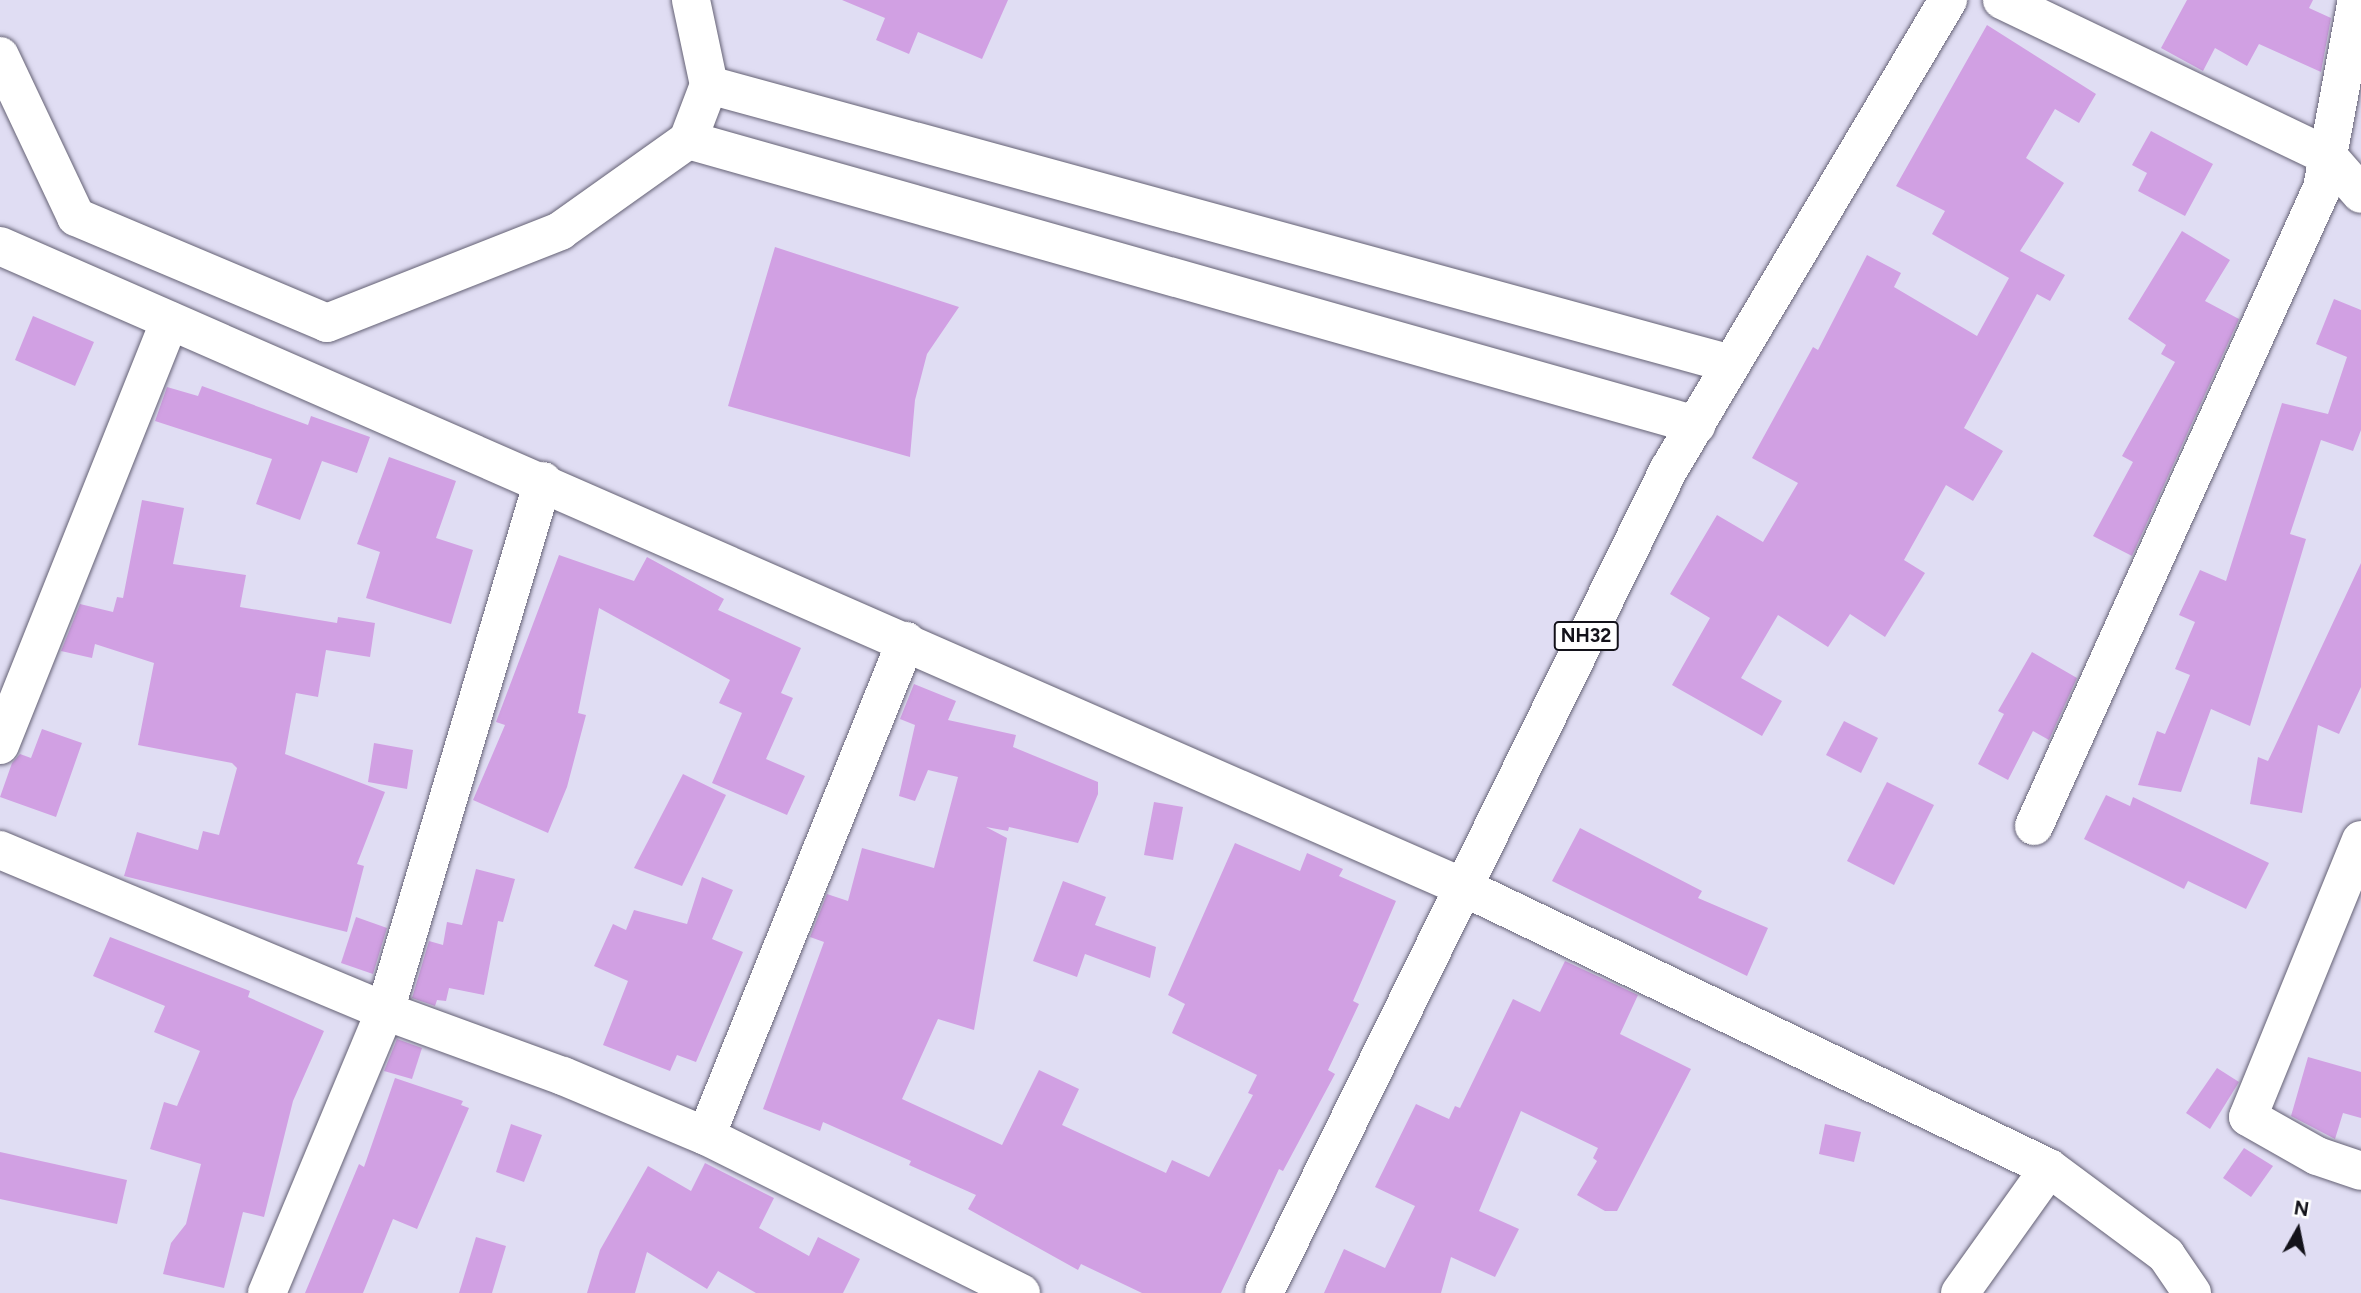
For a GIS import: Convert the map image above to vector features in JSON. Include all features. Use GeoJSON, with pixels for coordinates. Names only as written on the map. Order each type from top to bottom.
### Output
{"type":"FeatureCollection","features":[{"type":"Feature","properties":{"kind":"main road"},"geometry":{"type":"LineString","coordinates":[[0,55],[76,217],[327,323],[560,231],[688,140],[709,85],[691,0]]}},
{"type":"Feature","properties":{"kind":"main road","name":"NH32"},"geometry":{"type":"LineString","coordinates":[[1264,1293],[1461,886],[1696,425],[1948,0]]}},
{"type":"Feature","properties":{"kind":"main road"},"geometry":{"type":"LineString","coordinates":[[2001,0],[2328,156],[2361,194]]}},
{"type":"Feature","properties":{"kind":"main road"},"geometry":{"type":"LineString","coordinates":[[2034,826],[2322,188],[2357,0]]}},
{"type":"Feature","properties":{"kind":"main road"},"geometry":{"type":"LineString","coordinates":[[709,85],[1731,364]]}},
{"type":"Feature","properties":{"kind":"main road"},"geometry":{"type":"LineString","coordinates":[[688,140],[1696,425]]}},
{"type":"Feature","properties":{"kind":"main road"},"geometry":{"type":"LineString","coordinates":[[0,246],[543,481],[1461,886],[2049,1168],[2166,1255],[2192,1293]]}},
{"type":"Feature","properties":{"kind":"main road"},"geometry":{"type":"LineString","coordinates":[[0,745],[170,321]]}},
{"type":"Feature","properties":{"kind":"main road"},"geometry":{"type":"LineString","coordinates":[[267,1293],[385,1011],[543,481]]}},
{"type":"Feature","properties":{"kind":"main road"},"geometry":{"type":"LineString","coordinates":[[706,1136],[906,641]]}},
{"type":"Feature","properties":{"kind":"main road"},"geometry":{"type":"LineString","coordinates":[[2361,840],[2248,1117],[2317,1156],[2361,1171]]}},
{"type":"Feature","properties":{"kind":"main road"},"geometry":{"type":"LineString","coordinates":[[0,850],[385,1011],[563,1076],[706,1136],[1021,1293]]}},
{"type":"Feature","properties":{"kind":"main road"},"geometry":{"type":"LineString","coordinates":[[1960,1293],[2049,1168]]}},
{"type":"Feature","properties":{"kind":"building"},"geometry":{"type":"Polygon","coordinates":[[[842,0],[1008,0],[982,59],[918,32],[909,54],[876,40],[885,18],[842,0]]]}},
{"type":"Feature","properties":{"kind":"building"},"geometry":{"type":"Polygon","coordinates":[[[2187,0],[2313,0],[2309,8],[2331,18],[2321,72],[2259,44],[2247,66],[2215,48],[2203,71],[2161,48],[2187,0]]]}},
{"type":"Feature","properties":{"kind":"building"},"geometry":{"type":"Polygon","coordinates":[[[1987,25],[2096,94],[2079,123],[2055,109],[2026,158],[2064,183],[2020,251],[2065,275],[2050,301],[2037,294],[1964,428],[2003,451],[1973,501],[1946,485],[1904,560],[1925,573],[1885,637],[1850,614],[1828,647],[1778,615],[1741,678],[1782,701],[1762,736],[1672,685],[1710,618],[1670,594],[1717,515],[1763,542],[1798,483],[1752,458],[1813,347],[1818,350],[1867,255],[1901,273],[1894,287],[1977,336],[2009,278],[1932,234],[1945,211],[1896,186],[1987,25]]]}},
{"type":"Feature","properties":{"kind":"building"},"geometry":{"type":"Polygon","coordinates":[[[2151,131],[2213,164],[2185,216],[2138,191],[2147,173],[2132,165],[2151,131]]]}},
{"type":"Feature","properties":{"kind":"building"},"geometry":{"type":"Polygon","coordinates":[[[2182,231],[2230,260],[2205,301],[2239,319],[2132,556],[2093,536],[2133,462],[2122,456],[2175,362],[2161,354],[2166,345],[2128,319],[2182,231]]]}},
{"type":"Feature","properties":{"kind":"building"},"geometry":{"type":"Polygon","coordinates":[[[775,247],[959,307],[927,354],[915,400],[910,457],[728,406],[775,247]]]}},
{"type":"Feature","properties":{"kind":"building"},"geometry":{"type":"Polygon","coordinates":[[[2334,299],[2361,310],[2361,430],[2353,451],[2321,440],[2290,534],[2306,539],[2250,726],[2211,709],[2181,792],[2138,785],[2157,731],[2165,734],[2190,675],[2175,669],[2195,622],[2179,615],[2200,570],[2226,581],[2282,403],[2328,414],[2347,357],[2316,344],[2334,299]]]}},
{"type":"Feature","properties":{"kind":"building"},"geometry":{"type":"Polygon","coordinates":[[[33,316],[94,342],[75,386],[15,360],[33,316]]]}},
{"type":"Feature","properties":{"kind":"building"},"geometry":{"type":"Polygon","coordinates":[[[202,386],[308,425],[311,416],[370,437],[357,473],[322,461],[300,520],[256,504],[272,459],[155,421],[167,387],[198,396],[202,386]]]}},
{"type":"Feature","properties":{"kind":"building"},"geometry":{"type":"Polygon","coordinates":[[[389,457],[456,481],[436,538],[473,550],[451,624],[366,598],[380,552],[357,544],[389,457]]]}},
{"type":"Feature","properties":{"kind":"building"},"geometry":{"type":"Polygon","coordinates":[[[142,500],[184,508],[173,564],[246,575],[240,607],[337,623],[338,617],[375,623],[370,657],[326,650],[318,697],[296,693],[285,754],[385,792],[357,864],[364,866],[347,932],[124,876],[137,832],[198,850],[203,831],[219,835],[237,768],[232,763],[138,745],[154,663],[95,644],[92,658],[61,651],[80,604],[113,612],[117,597],[123,598],[142,500]]]}},
{"type":"Feature","properties":{"kind":"building"},"geometry":{"type":"Polygon","coordinates":[[[559,555],[634,581],[647,557],[724,599],[718,610],[801,648],[781,693],[793,698],[766,759],[805,776],[787,815],[712,783],[742,713],[719,703],[730,680],[599,608],[578,713],[586,715],[567,787],[548,833],[473,800],[505,725],[496,722],[559,555]]]}},
{"type":"Feature","properties":{"kind":"building"},"geometry":{"type":"Polygon","coordinates":[[[2361,563],[2361,687],[2339,734],[2318,725],[2302,813],[2250,804],[2258,757],[2268,761],[2361,563]]]}},
{"type":"Feature","properties":{"kind":"building"},"geometry":{"type":"Polygon","coordinates":[[[2032,652],[2077,678],[2049,740],[2033,731],[2008,780],[1978,764],[2004,714],[1998,711],[2032,652]]]}},
{"type":"Feature","properties":{"kind":"building"},"geometry":{"type":"Polygon","coordinates":[[[914,684],[956,701],[948,720],[1016,735],[1013,747],[1098,782],[1098,794],[1078,843],[1009,827],[1008,831],[986,827],[1007,838],[974,1030],[938,1019],[902,1099],[1002,1145],[1039,1070],[1079,1089],[1062,1125],[1166,1173],[1172,1160],[1209,1177],[1253,1095],[1248,1093],[1257,1075],[1172,1033],[1185,1004],[1168,995],[1235,843],[1300,871],[1307,853],[1343,869],[1339,876],[1396,901],[1353,1001],[1359,1004],[1328,1070],[1335,1074],[1283,1171],[1279,1169],[1221,1293],[1142,1293],[1081,1264],[1078,1270],[968,1209],[976,1195],[909,1165],[911,1161],[823,1122],[820,1131],[763,1109],[824,942],[810,937],[827,894],[848,901],[862,848],[934,868],[958,777],[928,770],[915,801],[899,796],[915,725],[900,719],[914,684]]]}},
{"type":"Feature","properties":{"kind":"building"},"geometry":{"type":"Polygon","coordinates":[[[1844,721],[1878,738],[1861,773],[1826,755],[1844,721]]]}},
{"type":"Feature","properties":{"kind":"building"},"geometry":{"type":"Polygon","coordinates":[[[42,729],[82,743],[56,817],[0,797],[12,763],[20,754],[31,758],[42,729]]]}},
{"type":"Feature","properties":{"kind":"building"},"geometry":{"type":"Polygon","coordinates":[[[374,743],[413,750],[407,789],[368,782],[374,743]]]}},
{"type":"Feature","properties":{"kind":"building"},"geometry":{"type":"Polygon","coordinates":[[[683,774],[726,795],[682,886],[634,868],[683,774]]]}},
{"type":"Feature","properties":{"kind":"building"},"geometry":{"type":"Polygon","coordinates":[[[1887,782],[1934,805],[1894,885],[1847,861],[1887,782]]]}},
{"type":"Feature","properties":{"kind":"building"},"geometry":{"type":"Polygon","coordinates":[[[2106,795],[2130,806],[2133,797],[2269,863],[2246,909],[2188,881],[2184,889],[2084,839],[2106,795]]]}},
{"type":"Feature","properties":{"kind":"building"},"geometry":{"type":"Polygon","coordinates":[[[1154,802],[1183,807],[1173,860],[1144,855],[1154,802]]]}},
{"type":"Feature","properties":{"kind":"building"},"geometry":{"type":"Polygon","coordinates":[[[1580,828],[1702,891],[1698,898],[1768,928],[1747,976],[1552,881],[1580,828]]]}},
{"type":"Feature","properties":{"kind":"building"},"geometry":{"type":"Polygon","coordinates":[[[476,869],[515,879],[503,922],[498,921],[484,995],[449,988],[446,1001],[437,1000],[435,1006],[412,998],[429,941],[443,945],[447,922],[462,925],[476,869]]]}},
{"type":"Feature","properties":{"kind":"building"},"geometry":{"type":"Polygon","coordinates":[[[702,877],[733,890],[712,939],[743,952],[696,1062],[677,1055],[670,1071],[603,1045],[628,981],[594,966],[613,924],[626,930],[634,910],[687,924],[702,877]]]}},
{"type":"Feature","properties":{"kind":"building"},"geometry":{"type":"Polygon","coordinates":[[[1063,881],[1106,897],[1095,925],[1156,947],[1150,978],[1085,954],[1077,977],[1033,961],[1063,881]]]}},
{"type":"Feature","properties":{"kind":"building"},"geometry":{"type":"Polygon","coordinates":[[[356,917],[387,928],[373,974],[341,963],[356,917]]]}},
{"type":"Feature","properties":{"kind":"building"},"geometry":{"type":"Polygon","coordinates":[[[110,937],[250,991],[248,997],[324,1031],[293,1101],[264,1217],[243,1212],[224,1288],[163,1274],[171,1243],[186,1224],[201,1164],[150,1149],[164,1102],[177,1106],[200,1051],[154,1032],[165,1006],[93,976],[110,937]]]}},
{"type":"Feature","properties":{"kind":"building"},"geometry":{"type":"Polygon","coordinates":[[[1565,961],[1638,995],[1620,1034],[1691,1069],[1617,1211],[1605,1211],[1577,1195],[1597,1161],[1593,1158],[1598,1148],[1521,1111],[1479,1211],[1519,1229],[1495,1277],[1451,1257],[1441,1293],[1324,1293],[1344,1249],[1385,1268],[1415,1206],[1375,1187],[1416,1104],[1449,1119],[1455,1106],[1460,1108],[1513,999],[1540,1012],[1565,961]]]}},
{"type":"Feature","properties":{"kind":"building"},"geometry":{"type":"Polygon","coordinates":[[[397,1039],[422,1048],[412,1079],[384,1071],[397,1039]]]}},
{"type":"Feature","properties":{"kind":"building"},"geometry":{"type":"Polygon","coordinates":[[[2308,1057],[2361,1072],[2361,1118],[2343,1113],[2335,1139],[2291,1116],[2308,1057]]]}},
{"type":"Feature","properties":{"kind":"building"},"geometry":{"type":"Polygon","coordinates":[[[2217,1068],[2239,1082],[2210,1129],[2186,1113],[2217,1068]]]}},
{"type":"Feature","properties":{"kind":"building"},"geometry":{"type":"Polygon","coordinates":[[[395,1078],[463,1101],[461,1105],[469,1108],[417,1229],[393,1219],[363,1293],[305,1293],[359,1164],[364,1167],[395,1078]]]}},
{"type":"Feature","properties":{"kind":"building"},"geometry":{"type":"Polygon","coordinates":[[[511,1124],[542,1135],[524,1182],[496,1172],[511,1124]]]}},
{"type":"Feature","properties":{"kind":"building"},"geometry":{"type":"Polygon","coordinates":[[[1825,1124],[1861,1132],[1854,1162],[1819,1154],[1825,1124]]]}},
{"type":"Feature","properties":{"kind":"building"},"geometry":{"type":"Polygon","coordinates":[[[2244,1148],[2273,1166],[2251,1197],[2223,1178],[2244,1148]]]}},
{"type":"Feature","properties":{"kind":"building"},"geometry":{"type":"Polygon","coordinates":[[[0,1152],[127,1180],[117,1224],[0,1199],[0,1152]]]}},
{"type":"Feature","properties":{"kind":"building"},"geometry":{"type":"Polygon","coordinates":[[[705,1163],[774,1198],[759,1228],[809,1256],[818,1237],[860,1259],[843,1293],[756,1293],[718,1271],[707,1289],[647,1252],[635,1293],[587,1293],[600,1250],[648,1166],[691,1191],[705,1163]]]}},
{"type":"Feature","properties":{"kind":"building"},"geometry":{"type":"Polygon","coordinates":[[[476,1237],[506,1246],[492,1293],[459,1293],[476,1237]]]}}]}
